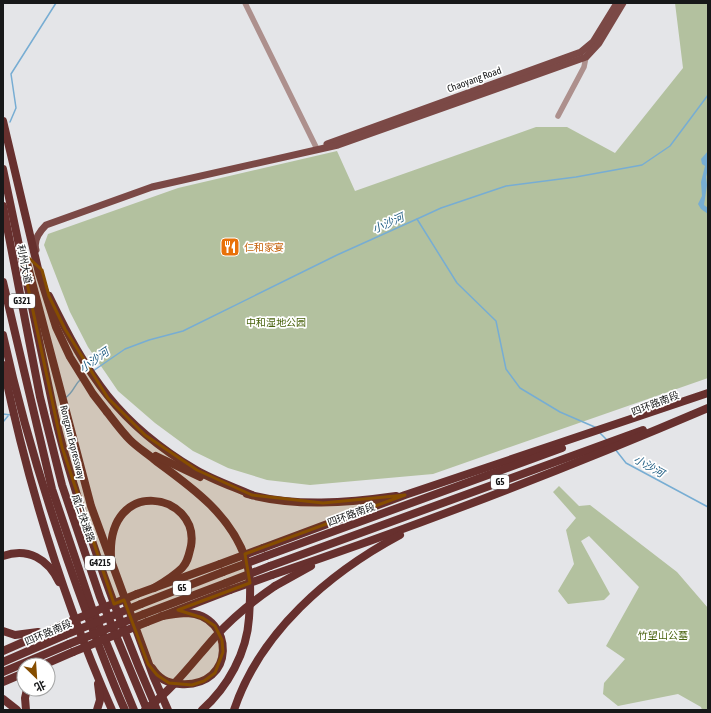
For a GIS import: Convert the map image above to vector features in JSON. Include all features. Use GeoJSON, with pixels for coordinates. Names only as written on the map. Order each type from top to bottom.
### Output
{"type":"FeatureCollection","features":[{"type":"Feature","properties":{"kind":"highway"},"geometry":{"type":"LineString","coordinates":[[3,121],[39,273],[56,327],[70,357],[93,394],[130,441],[193,488],[222,515],[236,537],[246,561],[250,577],[246,644],[230,676],[221,689],[202,710]]}},
{"type":"Feature","properties":{"kind":"highway","name":"Rongzun Expressway"},"geometry":{"type":"LineString","coordinates":[[3,169],[62,447],[94,546],[139,669],[157,710]]}},
{"type":"Feature","properties":{"kind":"highway","name":"利州大道"},"geometry":{"type":"LineString","coordinates":[[3,206],[40,397]]}},
{"type":"Feature","properties":{"kind":"highway"},"geometry":{"type":"LineString","coordinates":[[10,236],[25,257],[42,270]]}},
{"type":"Feature","properties":{"kind":"highway"},"geometry":{"type":"LineString","coordinates":[[25,257],[90,506],[148,664],[168,710]]}},
{"type":"Feature","properties":{"kind":"highway","name":"成仁快速路"},"geometry":{"type":"LineString","coordinates":[[3,282],[34,418],[52,488],[92,608],[134,710]]}},
{"type":"Feature","properties":{"kind":"highway"},"geometry":{"type":"LineString","coordinates":[[49,296],[84,364],[122,414],[145,435],[197,470],[252,495]]}},
{"type":"Feature","properties":{"kind":"highway","name":"G4215"},"geometry":{"type":"LineString","coordinates":[[3,335],[20,420],[72,571],[125,710]]}},
{"type":"Feature","properties":{"kind":"highway"},"geometry":{"type":"LineString","coordinates":[[3,365],[12,404],[20,420],[40,511],[68,598],[112,710]]}},
{"type":"Feature","properties":{"kind":"highway"},"geometry":{"type":"LineString","coordinates":[[3,651],[137,594],[388,500],[580,438],[708,393]]}},
{"type":"Feature","properties":{"kind":"highway","name":"成仁快速路"},"geometry":{"type":"LineString","coordinates":[[40,397],[62,485],[95,583],[146,710]]}},
{"type":"Feature","properties":{"kind":"highway","name":"四环路南段"},"geometry":{"type":"LineString","coordinates":[[5,671],[144,614],[228,586],[270,566],[590,449],[634,436],[708,408]]}},
{"type":"Feature","properties":{"kind":"highway"},"geometry":{"type":"LineString","coordinates":[[234,710],[240,691],[253,667],[283,625],[309,599],[353,564],[415,525],[598,452],[634,436]]}},
{"type":"Feature","properties":{"kind":"highway","name":"四环路南段"},"geometry":{"type":"LineString","coordinates":[[3,662],[140,604],[580,438]]}},
{"type":"Feature","properties":{"kind":"highway"},"geometry":{"type":"LineString","coordinates":[[141,449],[191,473],[229,488],[252,495],[323,503],[388,500]]}},
{"type":"Feature","properties":{"kind":"highway"},"geometry":{"type":"LineString","coordinates":[[111,566],[110,546],[114,528],[120,514],[132,505],[146,500],[161,501],[171,505],[181,513],[188,523],[192,540],[189,557],[182,568],[154,588]]}},
{"type":"Feature","properties":{"kind":"highway"},"geometry":{"type":"LineString","coordinates":[[56,660],[162,616],[228,586],[272,575],[402,532]]}},
{"type":"Feature","properties":{"kind":"highway"},"geometry":{"type":"LineString","coordinates":[[146,710],[176,684],[231,621],[275,586],[294,574],[356,546]]}},
{"type":"Feature","properties":{"kind":"highway"},"geometry":{"type":"LineString","coordinates":[[3,556],[22,552],[39,557],[56,575],[68,598]]}},
{"type":"Feature","properties":{"kind":"highway"},"geometry":{"type":"LineString","coordinates":[[148,664],[157,675],[169,683],[192,685],[204,681],[215,673],[222,657],[222,640],[216,626],[203,618],[187,613],[162,616]]}},
{"type":"Feature","properties":{"kind":"highway"},"geometry":{"type":"LineString","coordinates":[[3,631],[14,635],[32,634],[62,625]]}},
{"type":"Feature","properties":{"kind":"highway"},"geometry":{"type":"LineString","coordinates":[[97,675],[100,700],[97,710]]}},
{"type":"Feature","properties":{"kind":"highway"},"geometry":{"type":"LineString","coordinates":[[3,682],[16,676]]}},
{"type":"Feature","properties":{"kind":"highway"},"geometry":{"type":"LineString","coordinates":[[25,697],[26,710]]}},
{"type":"Feature","properties":{"kind":"highway"},"geometry":{"type":"LineString","coordinates":[[3,699],[17,710]]}},
{"type":"Feature","properties":{"kind":"main road","name":"Chaoyang Road"},"geometry":{"type":"LineString","coordinates":[[317,148],[581,52],[593,42],[617,3]]}},
{"type":"Feature","properties":{"kind":"main road"},"geometry":{"type":"LineString","coordinates":[[49,296],[35,240],[46,225],[152,187],[317,148],[338,145],[586,57],[599,43],[623,3]]}},
{"type":"Feature","properties":{"kind":"street"},"geometry":{"type":"LineString","coordinates":[[245,3],[317,148]]}},
{"type":"Feature","properties":{"kind":"street"},"geometry":{"type":"LineString","coordinates":[[558,116],[584,67],[586,57]]}},
{"type":"Feature","properties":{"kind":"highlighted area"},"geometry":{"type":"Polygon","coordinates":[[[20,250],[42,270],[49,296],[65,329],[108,398],[145,435],[197,470],[252,495],[323,503],[405,495],[245,554],[250,583],[178,610],[203,618],[215,626],[222,640],[223,652],[215,673],[204,681],[192,685],[169,683],[157,675],[148,664],[124,600],[114,604],[62,447],[20,250]]]}},
{"type":"Feature","properties":{"kind":"green space","name":"中和湿地公园"},"geometry":{"type":"Polygon","coordinates":[[[675,3],[708,3],[708,378],[433,474],[310,485],[267,480],[228,468],[193,451],[155,423],[118,391],[88,347],[70,312],[44,245],[48,234],[178,188],[337,151],[355,191],[536,127],[567,127],[615,153],[683,68],[675,3]]]}},
{"type":"Feature","properties":{"kind":"green space","name":"竹望山公墓"},"geometry":{"type":"Polygon","coordinates":[[[559,486],[579,506],[590,505],[677,572],[708,608],[708,710],[702,710],[701,707],[678,694],[618,706],[603,694],[604,683],[625,659],[606,646],[639,587],[589,536],[581,541],[610,594],[604,600],[568,604],[558,591],[574,564],[566,530],[576,518],[553,492],[559,486]]]}},
{"type":"Feature","properties":{"kind":"water"},"geometry":{"type":"Polygon","coordinates":[[[708,151],[708,169],[706,177],[707,185],[704,205],[708,208],[708,214],[701,209],[698,204],[702,196],[701,182],[705,166],[702,164],[701,159],[708,151]]]}},
{"type":"Feature","properties":{"kind":"waterway"},"geometry":{"type":"LineString","coordinates":[[10,122],[16,108],[11,74],[56,3]]}},
{"type":"Feature","properties":{"kind":"waterway"},"geometry":{"type":"LineString","coordinates":[[417,219],[441,208],[506,186],[576,177],[642,165],[670,146],[708,95]]}},
{"type":"Feature","properties":{"kind":"waterway","name":"小沙河"},"geometry":{"type":"LineString","coordinates":[[93,371],[125,349],[149,340],[183,331],[337,255],[417,219],[457,283],[496,321],[506,369],[520,388],[560,412],[597,428]]}},
{"type":"Feature","properties":{"kind":"waterway","name":"小沙河"},"geometry":{"type":"LineString","coordinates":[[65,398],[80,380]]}},
{"type":"Feature","properties":{"kind":"waterway","name":"小沙河"},"geometry":{"type":"LineString","coordinates":[[3,414],[11,415]]}},
{"type":"Feature","properties":{"kind":"waterway","name":"小沙河"},"geometry":{"type":"LineString","coordinates":[[3,422],[8,416]]}},
{"type":"Feature","properties":{"kind":"waterway","name":"小沙河"},"geometry":{"type":"LineString","coordinates":[[600,433],[607,440]]}},
{"type":"Feature","properties":{"kind":"waterway","name":"小沙河"},"geometry":{"type":"LineString","coordinates":[[615,449],[626,463],[708,507]]}},
{"type":"Feature","properties":{"kind":"place","name":"仁和家宴"},"geometry":{"type":"Point","coordinates":[230,247]}}]}
